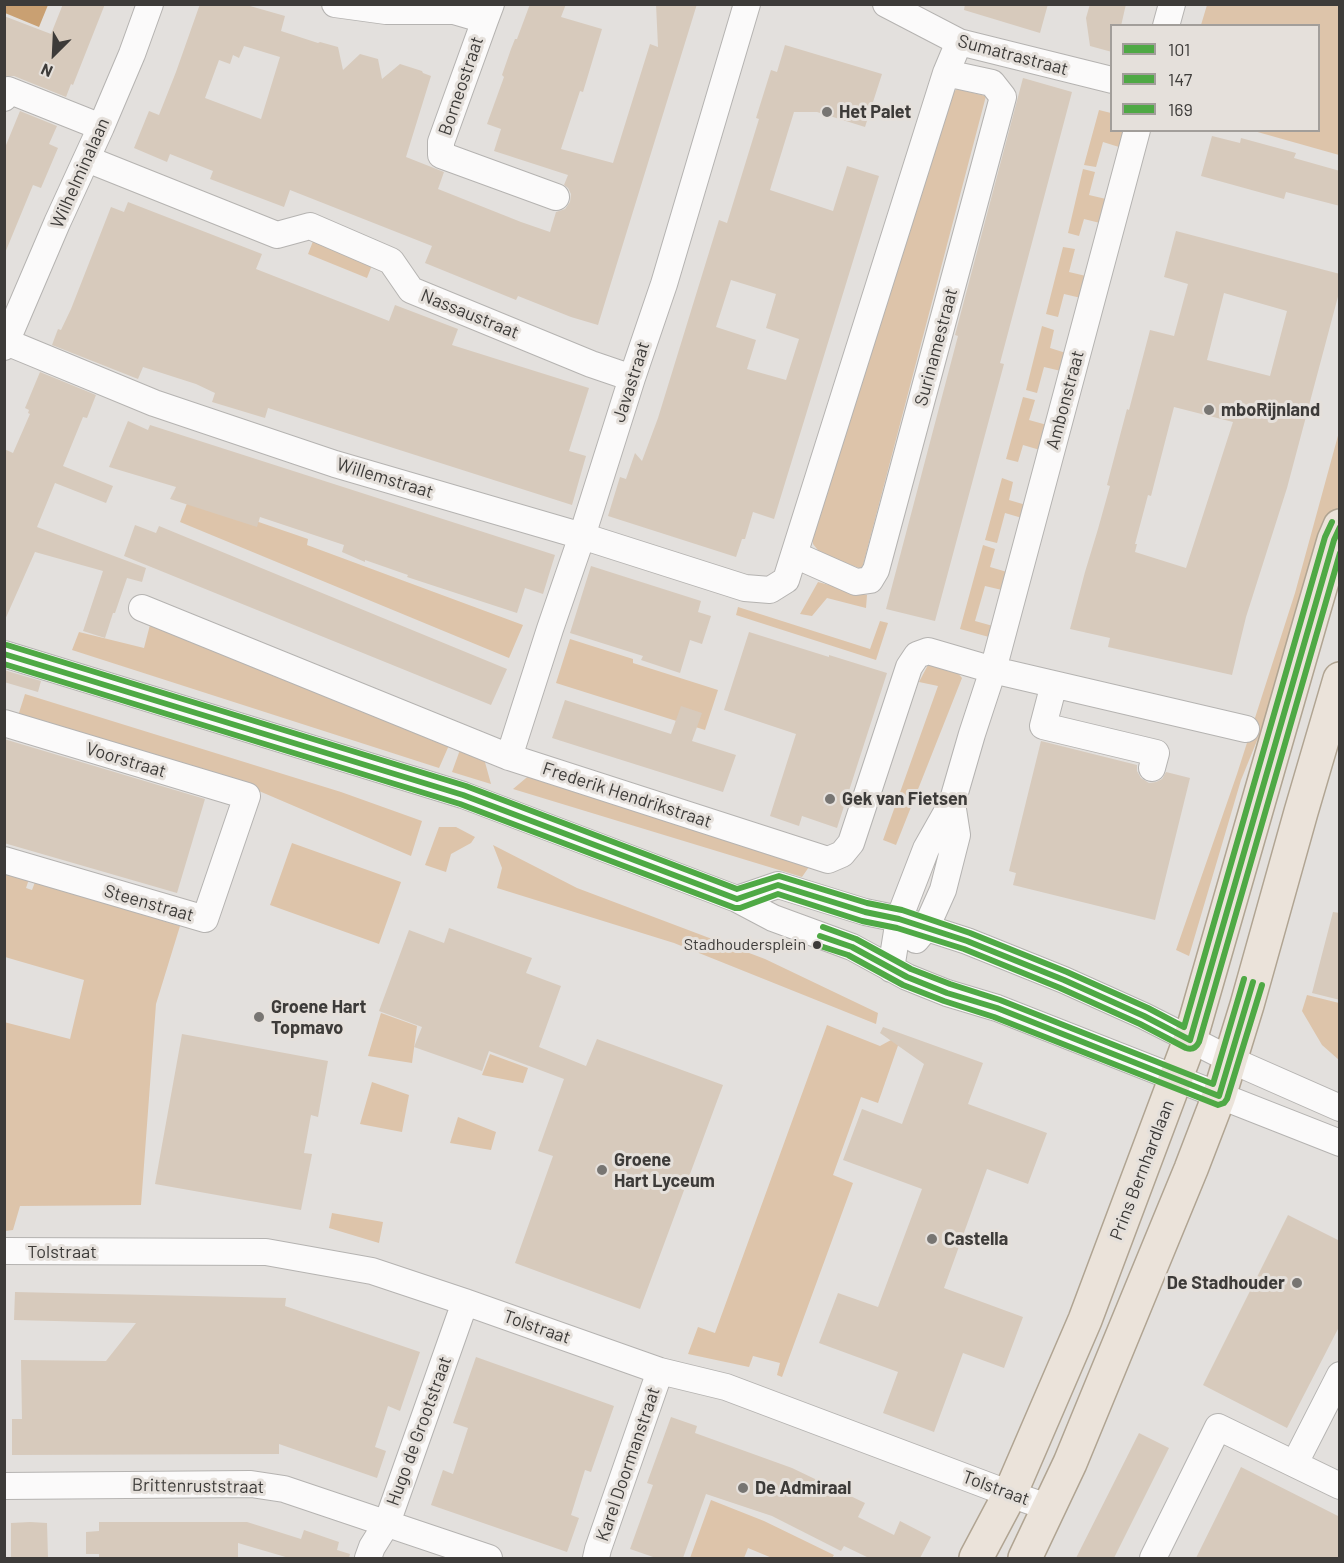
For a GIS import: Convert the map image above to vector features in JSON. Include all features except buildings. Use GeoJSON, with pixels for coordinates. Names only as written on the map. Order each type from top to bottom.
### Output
{"type":"FeatureCollection","features":[{"type":"Feature","properties":{"kind":"main road","name":"Prins Bernhardlaan"},"geometry":{"type":"LineString","coordinates":[[976,1558],[1010,1494],[1085,1320],[1190,1040],[1314,607],[1340,526]]}},
{"type":"Feature","properties":{"kind":"main road"},"geometry":{"type":"LineString","coordinates":[[1025,1558],[1050,1508],[1139,1298],[1219,1096],[1340,680]]}},
{"type":"Feature","properties":{"kind":"street","name":"Wilhelminalaan"},"geometry":{"type":"LineString","coordinates":[[5,343],[101,127],[150,4]]}},
{"type":"Feature","properties":{"kind":"street"},"geometry":{"type":"LineString","coordinates":[[335,4],[386,11],[488,12]]}},
{"type":"Feature","properties":{"kind":"street","name":"Javastraat"},"geometry":{"type":"LineString","coordinates":[[509,757],[664,284],[747,4]]}},
{"type":"Feature","properties":{"kind":"street","name":"Sumatrastraat"},"geometry":{"type":"LineString","coordinates":[[886,4],[959,42],[1110,80]]}},
{"type":"Feature","properties":{"kind":"street"},"geometry":{"type":"LineString","coordinates":[[1167,24],[1172,4]]}},
{"type":"Feature","properties":{"kind":"street","name":"Borneostraat"},"geometry":{"type":"LineString","coordinates":[[488,12],[441,142],[441,155],[556,197]]}},
{"type":"Feature","properties":{"kind":"street"},"geometry":{"type":"LineString","coordinates":[[795,555],[946,74],[959,42]]}},
{"type":"Feature","properties":{"kind":"street","name":"Surinamestraat"},"geometry":{"type":"LineString","coordinates":[[795,555],[856,582],[870,580],[876,570],[1003,97],[992,83],[946,74]]}},
{"type":"Feature","properties":{"kind":"street"},"geometry":{"type":"LineString","coordinates":[[6,92],[101,127]]}},
{"type":"Feature","properties":{"kind":"street","name":"Ambonstraat"},"geometry":{"type":"LineString","coordinates":[[891,969],[899,919],[926,849],[952,802],[993,670],[1136,132]]}},
{"type":"Feature","properties":{"kind":"street","name":"Nassaustraat"},"geometry":{"type":"LineString","coordinates":[[87,159],[277,234],[310,226],[391,261],[411,290],[591,364],[632,378]]}},
{"type":"Feature","properties":{"kind":"street","name":"Willemstraat"},"geometry":{"type":"LineString","coordinates":[[5,343],[154,403],[353,469],[744,588],[770,590],[786,580],[795,555]]}},
{"type":"Feature","properties":{"kind":"street","name":"Frederik Hendrikstraat"},"geometry":{"type":"LineString","coordinates":[[142,608],[509,757],[828,860],[842,854],[851,843],[909,667],[917,655],[928,651],[993,670]]}},
{"type":"Feature","properties":{"kind":"street"},"geometry":{"type":"LineString","coordinates":[[4,654],[463,795],[736,899],[774,918],[852,947],[907,978],[997,1008],[1340,1143]]}},
{"type":"Feature","properties":{"kind":"street"},"geometry":{"type":"LineString","coordinates":[[993,670],[1246,729]]}},
{"type":"Feature","properties":{"kind":"street"},"geometry":{"type":"LineString","coordinates":[[1054,684],[1043,726],[1156,753],[1152,768]]}},
{"type":"Feature","properties":{"kind":"street","name":"Voorstraat"},"geometry":{"type":"LineString","coordinates":[[4,723],[247,796]]}},
{"type":"Feature","properties":{"kind":"street","name":"Steenstraat"},"geometry":{"type":"LineString","coordinates":[[4,860],[205,919],[247,796]]}},
{"type":"Feature","properties":{"kind":"street","name":"Ambonstraat"},"geometry":{"type":"LineString","coordinates":[[891,969],[926,928],[943,890],[957,835],[952,802]]}},
{"type":"Feature","properties":{"kind":"street"},"geometry":{"type":"LineString","coordinates":[[736,899],[778,885],[967,940],[1144,1016],[1231,1060],[1340,1108]]}},
{"type":"Feature","properties":{"kind":"street","name":"Tolstraat"},"geometry":{"type":"LineString","coordinates":[[4,1251],[266,1252],[372,1271],[660,1371],[726,1387],[1050,1508]]}},
{"type":"Feature","properties":{"kind":"street","name":"Hugo de Grootstraat"},"geometry":{"type":"LineString","coordinates":[[368,1558],[387,1523],[465,1302]]}},
{"type":"Feature","properties":{"kind":"street","name":"Karel Doormanstraat"},"geometry":{"type":"LineString","coordinates":[[596,1558],[660,1371]]}},
{"type":"Feature","properties":{"kind":"street"},"geometry":{"type":"LineString","coordinates":[[1295,1463],[1340,1375]]}},
{"type":"Feature","properties":{"kind":"street"},"geometry":{"type":"LineString","coordinates":[[1153,1558],[1218,1426],[1340,1486]]}},
{"type":"Feature","properties":{"kind":"street","name":"Brittenruststraat"},"geometry":{"type":"LineString","coordinates":[[4,1486],[250,1484],[284,1489],[489,1558]]}},
{"type":"Feature","properties":{"kind":"shaded area"},"geometry":{"type":"Polygon","coordinates":[[[4,5],[48,5],[39,27],[5,13],[4,5]]]}},
{"type":"Feature","properties":{"kind":"shaded area"},"geometry":{"type":"Polygon","coordinates":[[[1207,5],[1339,5],[1339,155],[1258,132],[1320,132],[1320,24],[1201,24],[1207,5]]]}},
{"type":"Feature","properties":{"kind":"shaded area"},"geometry":{"type":"Polygon","coordinates":[[[957,89],[986,96],[862,569],[821,554],[813,544],[813,526],[948,97],[957,89]]]}},
{"type":"Feature","properties":{"kind":"shaded area"},"geometry":{"type":"Polygon","coordinates":[[[1099,110],[1110,113],[1110,132],[1124,132],[1119,147],[1103,142],[1096,167],[1084,165],[1099,110]]]}},
{"type":"Feature","properties":{"kind":"shaded area"},"geometry":{"type":"Polygon","coordinates":[[[1083,169],[1095,172],[1089,195],[1106,199],[1100,223],[1084,219],[1079,236],[1068,233],[1083,169]]]}},
{"type":"Feature","properties":{"kind":"shaded area"},"geometry":{"type":"Polygon","coordinates":[[[315,236],[374,260],[367,278],[308,254],[315,236]]]}},
{"type":"Feature","properties":{"kind":"shaded area"},"geometry":{"type":"Polygon","coordinates":[[[1063,247],[1075,249],[1069,272],[1086,276],[1081,298],[1064,294],[1058,317],[1046,314],[1063,247]]]}},
{"type":"Feature","properties":{"kind":"shaded area"},"geometry":{"type":"Polygon","coordinates":[[[1042,326],[1054,330],[1050,348],[1066,353],[1061,371],[1044,367],[1037,393],[1026,390],[1042,326]]]}},
{"type":"Feature","properties":{"kind":"shaded area"},"geometry":{"type":"Polygon","coordinates":[[[1023,397],[1035,400],[1029,420],[1047,425],[1040,450],[1023,445],[1018,462],[1006,459],[1023,397]]]}},
{"type":"Feature","properties":{"kind":"shaded area"},"geometry":{"type":"Polygon","coordinates":[[[1339,432],[1339,505],[1319,556],[1280,684],[1241,780],[1189,956],[1176,950],[1237,774],[1295,593],[1339,432]]]}},
{"type":"Feature","properties":{"kind":"shaded area"},"geometry":{"type":"Polygon","coordinates":[[[1002,478],[1013,482],[1009,500],[1026,505],[1022,518],[1005,513],[997,543],[985,540],[1002,478]]]}},
{"type":"Feature","properties":{"kind":"shaded area"},"geometry":{"type":"Polygon","coordinates":[[[189,498],[308,539],[307,545],[523,625],[509,658],[180,522],[189,498]]]}},
{"type":"Feature","properties":{"kind":"shaded area"},"geometry":{"type":"Polygon","coordinates":[[[983,545],[995,549],[990,567],[1007,572],[1002,590],[985,586],[975,621],[993,626],[989,637],[960,629],[983,545]]]}},
{"type":"Feature","properties":{"kind":"shaded area"},"geometry":{"type":"Polygon","coordinates":[[[818,582],[867,595],[866,608],[827,598],[812,616],[800,614],[818,582]]]}},
{"type":"Feature","properties":{"kind":"shaded area"},"geometry":{"type":"Polygon","coordinates":[[[738,607],[870,649],[880,621],[888,623],[876,660],[736,615],[738,607]]]}},
{"type":"Feature","properties":{"kind":"shaded area"},"geometry":{"type":"Polygon","coordinates":[[[151,621],[450,743],[439,768],[72,650],[79,632],[144,648],[151,621]]]}},
{"type":"Feature","properties":{"kind":"shaded area"},"geometry":{"type":"Polygon","coordinates":[[[570,639],[633,659],[633,663],[718,690],[705,730],[556,683],[570,639]]]}},
{"type":"Feature","properties":{"kind":"shaded area"},"geometry":{"type":"Polygon","coordinates":[[[929,663],[952,666],[962,678],[896,845],[883,840],[938,686],[919,682],[929,663]]]}},
{"type":"Feature","properties":{"kind":"shaded area"},"geometry":{"type":"Polygon","coordinates":[[[25,694],[341,792],[422,821],[411,856],[245,785],[18,716],[25,694]]]}},
{"type":"Feature","properties":{"kind":"shaded area"},"geometry":{"type":"Polygon","coordinates":[[[461,747],[483,755],[491,784],[452,772],[461,747]]]}},
{"type":"Feature","properties":{"kind":"shaded area"},"geometry":{"type":"Polygon","coordinates":[[[532,773],[811,864],[802,877],[513,789],[532,773]]]}},
{"type":"Feature","properties":{"kind":"shaded area"},"geometry":{"type":"Polygon","coordinates":[[[439,827],[456,827],[475,837],[471,843],[451,854],[446,872],[425,865],[439,827]]]}},
{"type":"Feature","properties":{"kind":"shaded area"},"geometry":{"type":"Polygon","coordinates":[[[292,843],[401,882],[379,944],[270,905],[292,843]]]}},
{"type":"Feature","properties":{"kind":"shaded area"},"geometry":{"type":"Polygon","coordinates":[[[493,845],[577,888],[765,959],[878,1013],[876,1024],[674,943],[497,888],[502,868],[493,845]]]}},
{"type":"Feature","properties":{"kind":"shaded area"},"geometry":{"type":"Polygon","coordinates":[[[5,872],[29,879],[26,888],[32,890],[35,882],[180,926],[156,1004],[141,1205],[20,1206],[13,1230],[5,1231],[4,1022],[70,1039],[84,980],[5,957],[5,872]]]}},
{"type":"Feature","properties":{"kind":"shaded area"},"geometry":{"type":"Polygon","coordinates":[[[1307,995],[1339,1003],[1339,1060],[1322,1045],[1302,1011],[1307,995]]]}},
{"type":"Feature","properties":{"kind":"shaded area"},"geometry":{"type":"Polygon","coordinates":[[[381,1013],[417,1026],[412,1063],[368,1056],[381,1013]]]}},
{"type":"Feature","properties":{"kind":"shaded area"},"geometry":{"type":"Polygon","coordinates":[[[827,1025],[880,1046],[902,1034],[878,1103],[861,1097],[833,1175],[853,1183],[782,1377],[777,1375],[780,1363],[753,1356],[749,1367],[688,1354],[698,1327],[715,1333],[827,1025]]]}},
{"type":"Feature","properties":{"kind":"shaded area"},"geometry":{"type":"Polygon","coordinates":[[[490,1054],[528,1068],[523,1083],[482,1075],[490,1054]]]}},
{"type":"Feature","properties":{"kind":"shaded area"},"geometry":{"type":"Polygon","coordinates":[[[372,1082],[409,1095],[402,1132],[360,1124],[372,1082]]]}},
{"type":"Feature","properties":{"kind":"shaded area"},"geometry":{"type":"Polygon","coordinates":[[[458,1117],[496,1132],[491,1150],[450,1143],[458,1117]]]}},
{"type":"Feature","properties":{"kind":"shaded area"},"geometry":{"type":"Polygon","coordinates":[[[332,1213],[383,1222],[379,1243],[329,1228],[332,1213]]]}},
{"type":"Feature","properties":{"kind":"shaded area"},"geometry":{"type":"Polygon","coordinates":[[[711,1500],[764,1521],[834,1555],[832,1558],[772,1558],[748,1548],[744,1558],[690,1558],[711,1500]]]}},
{"type":"Feature","properties":{"kind":"transit line","name":"169"},"geometry":{"type":"LineString","coordinates":[[7,645],[466,786],[737,889],[779,876],[867,903],[902,910],[970,933],[1067,972],[1148,1008],[1184,1027],[1325,537],[1332,522]]}},
{"type":"Feature","properties":{"kind":"transit line","name":"101"},"geometry":{"type":"LineString","coordinates":[[4,654],[463,795],[737,899],[778,885],[967,941],[1064,980],[1144,1016],[1190,1040],[1334,540],[1340,527]]}},
{"type":"Feature","properties":{"kind":"transit line","name":"147"},"geometry":{"type":"LineString","coordinates":[[4,664],[460,804],[735,908],[778,894],[862,921],[897,928],[964,949],[1060,988],[1190,1049],[1199,1042],[1340,553]]}},
{"type":"Feature","properties":{"kind":"transit line","name":"169"},"geometry":{"type":"LineString","coordinates":[[823,927],[856,939],[911,969],[1000,1000],[1213,1084],[1244,979]]}},
{"type":"Feature","properties":{"kind":"transit line","name":"101"},"geometry":{"type":"LineString","coordinates":[[820,936],[852,947],[907,977],[947,993],[997,1008],[1219,1096],[1253,982]]}},
{"type":"Feature","properties":{"kind":"transit line","name":"147"},"geometry":{"type":"LineString","coordinates":[[817,945],[848,955],[903,985],[994,1017],[1218,1105],[1227,1099],[1262,985]]}},
{"type":"Feature","properties":{"kind":"place","name":"Het Palet"},"geometry":{"type":"Point","coordinates":[827,112]}},
{"type":"Feature","properties":{"kind":"place","name":"mboRijnland"},"geometry":{"type":"Point","coordinates":[1209,410]}},
{"type":"Feature","properties":{"kind":"place","name":"Gek van Fietsen"},"geometry":{"type":"Point","coordinates":[830,799]}},
{"type":"Feature","properties":{"kind":"place","name":"Stadhoudersplein"},"geometry":{"type":"Point","coordinates":[817,945]}},
{"type":"Feature","properties":{"kind":"place","name":"Groene Hart Topmavo"},"geometry":{"type":"Point","coordinates":[259,1017]}},
{"type":"Feature","properties":{"kind":"place","name":"Groene Hart Lyceum"},"geometry":{"type":"Point","coordinates":[602,1170]}},
{"type":"Feature","properties":{"kind":"place","name":"Castella"},"geometry":{"type":"Point","coordinates":[932,1239]}},
{"type":"Feature","properties":{"kind":"place","name":"De Stadhouder"},"geometry":{"type":"Point","coordinates":[1297,1283]}},
{"type":"Feature","properties":{"kind":"place","name":"De Admiraal"},"geometry":{"type":"Point","coordinates":[743,1488]}}]}
